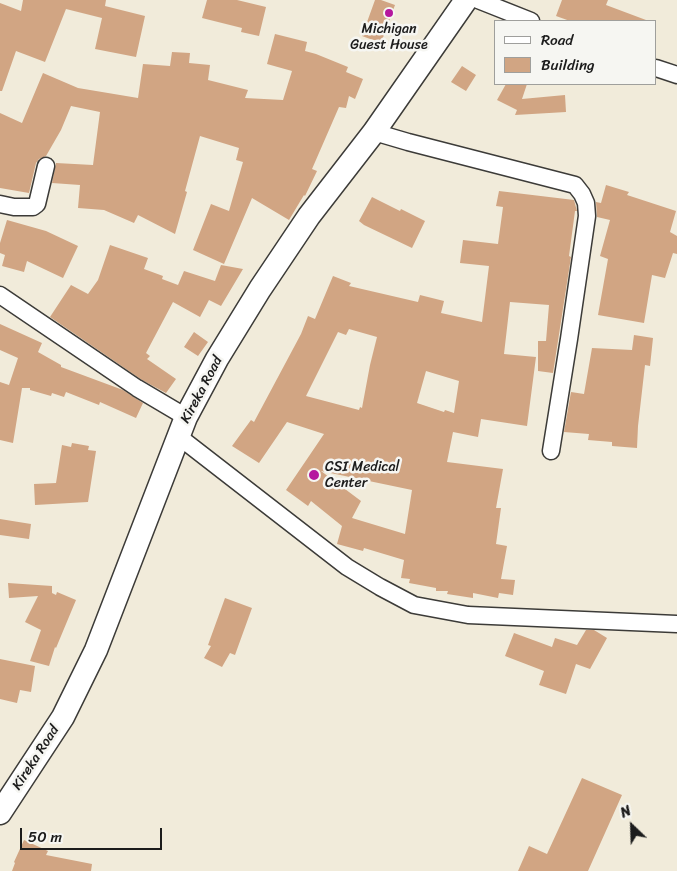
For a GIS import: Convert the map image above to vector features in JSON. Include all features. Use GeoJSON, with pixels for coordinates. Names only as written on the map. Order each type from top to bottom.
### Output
{"type":"FeatureCollection","features":[{"type":"Feature","properties":{"kind":"main road","name":"Kireka Road"},"geometry":{"type":"LineString","coordinates":[[0,813],[63,717],[96,650],[182,426],[217,359],[309,216],[374,132],[466,0]]}},
{"type":"Feature","properties":{"kind":"street"},"geometry":{"type":"LineString","coordinates":[[478,0],[528,20]]}},
{"type":"Feature","properties":{"kind":"street"},"geometry":{"type":"LineString","coordinates":[[657,68],[677,76]]}},
{"type":"Feature","properties":{"kind":"street"},"geometry":{"type":"LineString","coordinates":[[374,132],[575,185],[582,194],[586,203],[587,216],[551,451]]}},
{"type":"Feature","properties":{"kind":"street"},"geometry":{"type":"LineString","coordinates":[[0,204],[14,207],[33,207],[37,204],[46,166]]}},
{"type":"Feature","properties":{"kind":"street"},"geometry":{"type":"LineString","coordinates":[[0,295],[137,388],[347,567],[380,588],[414,605],[468,615],[677,624]]}},
{"type":"Feature","properties":{"kind":"building"},"geometry":{"type":"Polygon","coordinates":[[[23,0],[106,0],[105,6],[145,16],[136,57],[95,49],[102,18],[66,9],[45,62],[16,51],[2,91],[0,91],[0,3],[21,11],[23,0]]]}},
{"type":"Feature","properties":{"kind":"building"},"geometry":{"type":"Polygon","coordinates":[[[207,0],[237,0],[266,7],[259,36],[241,32],[242,28],[202,18],[207,0]]]}},
{"type":"Feature","properties":{"kind":"building"},"geometry":{"type":"Polygon","coordinates":[[[375,0],[395,5],[381,43],[362,36],[375,0]]]}},
{"type":"Feature","properties":{"kind":"building"},"geometry":{"type":"Polygon","coordinates":[[[562,0],[608,0],[606,5],[646,20],[567,20],[556,16],[562,0]]]}},
{"type":"Feature","properties":{"kind":"building"},"geometry":{"type":"Polygon","coordinates":[[[275,34],[307,42],[305,51],[348,67],[346,72],[363,79],[355,99],[349,96],[346,108],[339,107],[312,169],[317,171],[305,196],[289,220],[252,198],[224,264],[193,250],[211,204],[229,211],[243,162],[236,160],[239,148],[200,136],[175,234],[138,215],[134,223],[104,210],[78,208],[80,185],[52,183],[56,163],[93,165],[100,112],[71,106],[61,130],[46,156],[39,159],[36,163],[29,193],[0,188],[0,113],[22,123],[43,73],[78,88],[138,98],[143,64],[170,66],[172,52],[190,53],[189,63],[210,65],[208,80],[248,90],[245,98],[283,100],[292,71],[267,64],[275,34]]]}},
{"type":"Feature","properties":{"kind":"building"},"geometry":{"type":"Polygon","coordinates":[[[462,66],[476,75],[466,91],[451,82],[462,66]]]}},
{"type":"Feature","properties":{"kind":"building"},"geometry":{"type":"Polygon","coordinates":[[[505,85],[527,85],[522,99],[565,95],[566,112],[515,115],[517,110],[497,100],[505,85]]]}},
{"type":"Feature","properties":{"kind":"building"},"geometry":{"type":"Polygon","coordinates":[[[606,185],[629,192],[627,195],[676,211],[670,232],[677,236],[677,254],[673,253],[665,278],[652,275],[644,323],[598,315],[608,259],[600,256],[610,220],[597,217],[596,202],[601,203],[606,185]]]}},
{"type":"Feature","properties":{"kind":"building"},"geometry":{"type":"Polygon","coordinates":[[[499,191],[574,200],[577,211],[575,211],[569,256],[571,257],[553,373],[538,371],[538,341],[546,341],[549,305],[510,302],[504,354],[536,357],[527,426],[481,419],[478,437],[453,432],[447,462],[503,469],[496,508],[501,508],[496,544],[507,546],[501,579],[515,580],[513,595],[499,593],[498,598],[473,593],[473,598],[447,594],[448,591],[436,591],[436,588],[409,583],[410,579],[401,578],[404,560],[364,548],[363,551],[337,544],[342,526],[311,501],[308,506],[286,490],[324,434],[287,422],[259,463],[232,446],[251,420],[254,422],[301,334],[308,316],[315,319],[333,276],[351,283],[349,286],[418,302],[420,295],[444,301],[441,313],[482,322],[489,266],[460,263],[463,240],[498,244],[503,207],[496,206],[499,191]],[[349,329],[346,335],[338,332],[306,396],[359,410],[360,407],[362,408],[377,337],[349,329]],[[426,371],[417,403],[444,412],[445,410],[454,413],[459,381],[426,371]],[[321,471],[361,501],[352,518],[405,534],[412,490],[321,471]]]}},
{"type":"Feature","properties":{"kind":"building"},"geometry":{"type":"Polygon","coordinates":[[[372,197],[425,221],[412,248],[359,221],[372,197]]]}},
{"type":"Feature","properties":{"kind":"building"},"geometry":{"type":"Polygon","coordinates":[[[7,220],[46,231],[78,246],[63,278],[27,261],[24,272],[2,266],[5,255],[0,253],[0,243],[7,220]]]}},
{"type":"Feature","properties":{"kind":"building"},"geometry":{"type":"Polygon","coordinates":[[[110,245],[148,258],[144,269],[163,276],[162,279],[178,285],[184,271],[215,281],[221,265],[243,269],[221,306],[209,300],[200,317],[173,302],[146,353],[150,356],[147,359],[176,379],[166,393],[142,380],[50,317],[71,285],[88,294],[98,280],[110,245]]]}},
{"type":"Feature","properties":{"kind":"building"},"geometry":{"type":"Polygon","coordinates":[[[0,324],[42,343],[38,352],[61,365],[61,367],[123,390],[143,403],[136,418],[100,402],[99,405],[66,392],[64,397],[52,393],[51,396],[30,390],[30,388],[22,388],[13,443],[0,440],[0,382],[9,385],[18,358],[0,350],[0,324]]]}},
{"type":"Feature","properties":{"kind":"building"},"geometry":{"type":"Polygon","coordinates":[[[194,332],[208,342],[198,356],[184,347],[194,332]]]}},
{"type":"Feature","properties":{"kind":"building"},"geometry":{"type":"Polygon","coordinates":[[[634,335],[653,338],[650,366],[645,365],[637,448],[612,446],[612,442],[588,440],[589,434],[564,432],[571,392],[584,394],[592,348],[632,350],[634,335]]]}},
{"type":"Feature","properties":{"kind":"building"},"geometry":{"type":"Polygon","coordinates":[[[72,443],[89,446],[88,450],[96,451],[88,502],[35,505],[34,484],[56,483],[62,445],[71,447],[72,443]]]}},
{"type":"Feature","properties":{"kind":"building"},"geometry":{"type":"Polygon","coordinates":[[[0,519],[31,524],[29,539],[0,535],[0,519]]]}},
{"type":"Feature","properties":{"kind":"building"},"geometry":{"type":"Polygon","coordinates":[[[8,583],[52,586],[52,593],[56,595],[57,592],[76,600],[55,647],[49,666],[30,661],[41,630],[25,622],[38,596],[9,598],[8,583]]]}},
{"type":"Feature","properties":{"kind":"building"},"geometry":{"type":"Polygon","coordinates":[[[225,598],[252,608],[235,655],[230,653],[222,667],[204,658],[211,646],[208,645],[225,598]]]}},
{"type":"Feature","properties":{"kind":"building"},"geometry":{"type":"Polygon","coordinates":[[[586,630],[594,630],[607,638],[590,669],[576,664],[566,694],[539,685],[544,671],[505,656],[514,633],[552,647],[555,638],[577,645],[586,630]]]}},
{"type":"Feature","properties":{"kind":"building"},"geometry":{"type":"Polygon","coordinates":[[[0,659],[35,666],[31,692],[20,690],[17,703],[0,699],[0,659]]]}},
{"type":"Feature","properties":{"kind":"building"},"geometry":{"type":"Polygon","coordinates":[[[582,778],[622,795],[588,871],[518,871],[529,846],[547,854],[582,778]]]}},
{"type":"Feature","properties":{"kind":"building"},"geometry":{"type":"Polygon","coordinates":[[[24,840],[48,851],[46,855],[92,864],[91,871],[12,871],[24,840]]]}},
{"type":"Feature","properties":{"kind":"place","name":"Michigan Guest House"},"geometry":{"type":"Point","coordinates":[389,13]}},
{"type":"Feature","properties":{"kind":"place","name":"CSI Medical Center"},"geometry":{"type":"Point","coordinates":[314,475]}}]}
